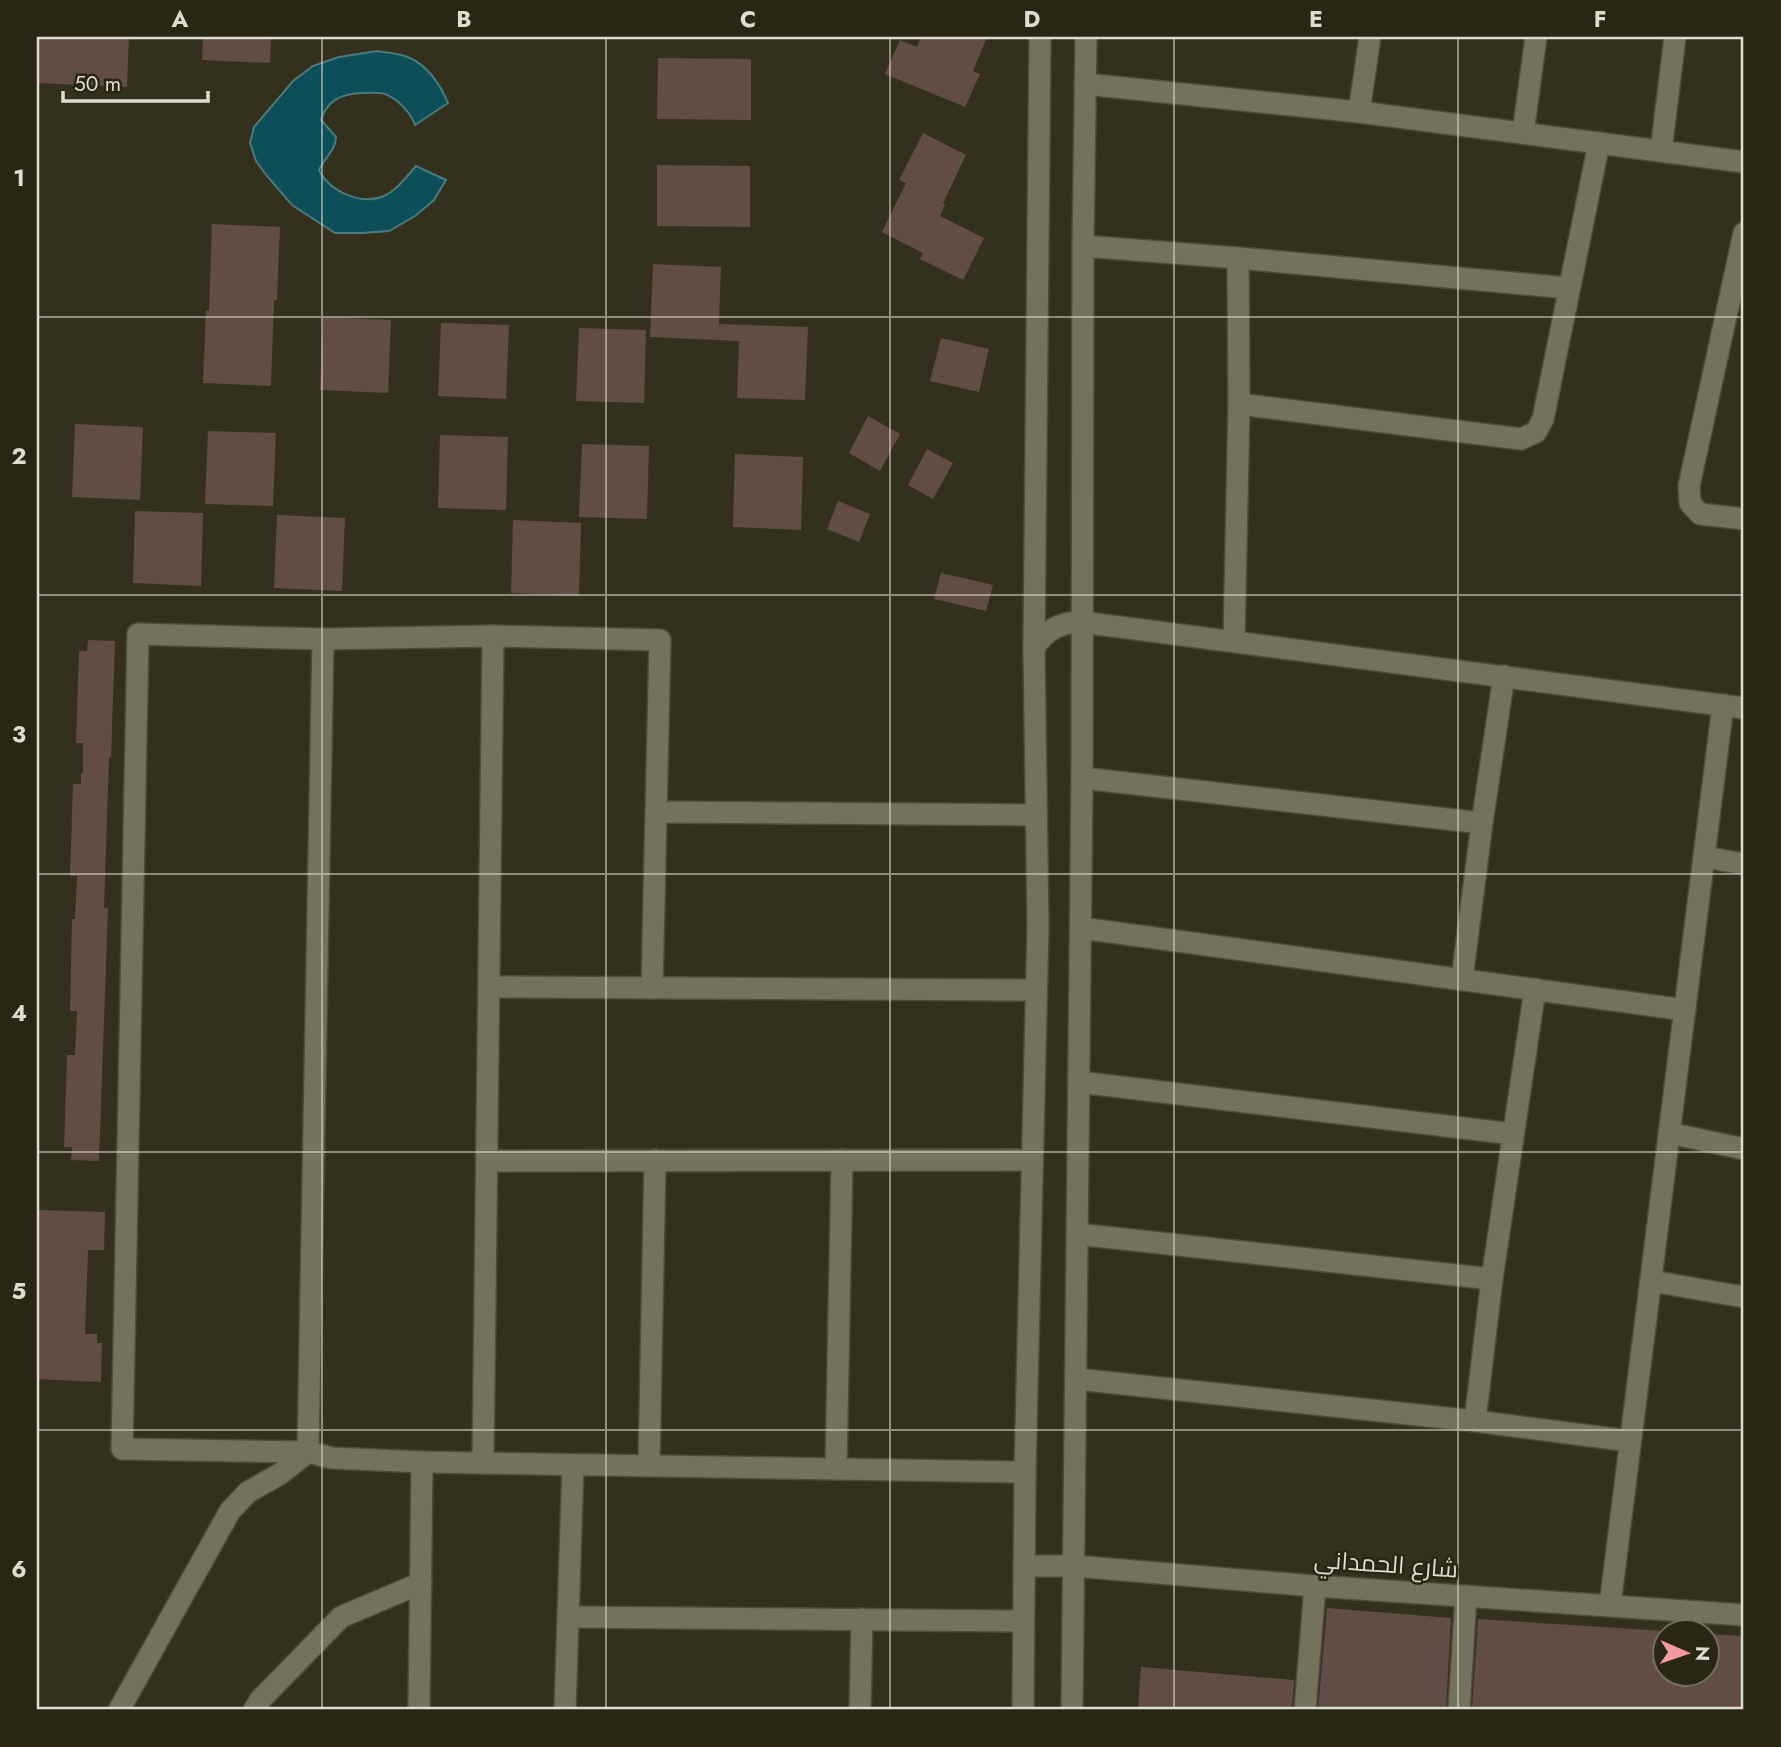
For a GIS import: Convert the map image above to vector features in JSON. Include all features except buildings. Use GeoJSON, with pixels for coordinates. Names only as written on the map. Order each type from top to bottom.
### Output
{"type":"FeatureCollection","features":[{"type":"Feature","properties":{"kind":"street"},"geometry":{"type":"LineString","coordinates":[[1023,1710],[1025,1472],[1038,927],[1034,648],[1040,37]]}},
{"type":"Feature","properties":{"kind":"street"},"geometry":{"type":"LineString","coordinates":[[1072,1710],[1081,929],[1086,37]]}},
{"type":"Feature","properties":{"kind":"street"},"geometry":{"type":"LineString","coordinates":[[1359,111],[1370,37]]}},
{"type":"Feature","properties":{"kind":"street"},"geometry":{"type":"LineString","coordinates":[[1523,133],[1535,37]]}},
{"type":"Feature","properties":{"kind":"street"},"geometry":{"type":"LineString","coordinates":[[1661,151],[1675,37]]}},
{"type":"Feature","properties":{"kind":"street"},"geometry":{"type":"LineString","coordinates":[[1085,84],[1359,111],[1744,162]]}},
{"type":"Feature","properties":{"kind":"street"},"geometry":{"type":"LineString","coordinates":[[1239,404],[1521,439],[1536,432],[1543,419],[1599,143]]}},
{"type":"Feature","properties":{"kind":"street"},"geometry":{"type":"LineString","coordinates":[[1744,233],[1689,486],[1690,503],[1700,514],[1744,519]]}},
{"type":"Feature","properties":{"kind":"street"},"geometry":{"type":"LineString","coordinates":[[1083,246],[1569,288]]}},
{"type":"Feature","properties":{"kind":"street"},"geometry":{"type":"LineString","coordinates":[[1234,641],[1239,404],[1238,258]]}},
{"type":"Feature","properties":{"kind":"street"},"geometry":{"type":"LineString","coordinates":[[1034,648],[1039,640],[1054,628],[1081,622],[1734,706],[1704,857],[1610,1605]]}},
{"type":"Feature","properties":{"kind":"street"},"geometry":{"type":"LineString","coordinates":[[652,988],[660,640],[493,636],[323,639],[138,634],[122,1449],[307,1452],[332,1458],[422,1462],[1025,1472]]}},
{"type":"Feature","properties":{"kind":"street"},"geometry":{"type":"LineString","coordinates":[[483,1463],[493,636]]}},
{"type":"Feature","properties":{"kind":"street"},"geometry":{"type":"LineString","coordinates":[[120,1710],[230,1511],[248,1492],[280,1474],[307,1452],[323,639]]}},
{"type":"Feature","properties":{"kind":"street"},"geometry":{"type":"LineString","coordinates":[[1462,979],[1504,676]]}},
{"type":"Feature","properties":{"kind":"street"},"geometry":{"type":"LineString","coordinates":[[1082,778],[1482,823]]}},
{"type":"Feature","properties":{"kind":"street"},"geometry":{"type":"LineString","coordinates":[[656,812],[1036,815]]}},
{"type":"Feature","properties":{"kind":"street"},"geometry":{"type":"LineString","coordinates":[[1704,857],[1744,864]]}},
{"type":"Feature","properties":{"kind":"street"},"geometry":{"type":"LineString","coordinates":[[1081,929],[1685,1010]]}},
{"type":"Feature","properties":{"kind":"street"},"geometry":{"type":"LineString","coordinates":[[489,987],[1036,990]]}},
{"type":"Feature","properties":{"kind":"street"},"geometry":{"type":"LineString","coordinates":[[1475,1421],[1492,1279],[1535,989]]}},
{"type":"Feature","properties":{"kind":"street"},"geometry":{"type":"LineString","coordinates":[[1079,1082],[1513,1134]]}},
{"type":"Feature","properties":{"kind":"street"},"geometry":{"type":"LineString","coordinates":[[1669,1133],[1744,1149]]}},
{"type":"Feature","properties":{"kind":"street"},"geometry":{"type":"LineString","coordinates":[[649,1466],[655,1160]]}},
{"type":"Feature","properties":{"kind":"street"},"geometry":{"type":"LineString","coordinates":[[836,1469],[842,1160]]}},
{"type":"Feature","properties":{"kind":"street"},"geometry":{"type":"LineString","coordinates":[[487,1161],[1032,1160]]}},
{"type":"Feature","properties":{"kind":"street"},"geometry":{"type":"LineString","coordinates":[[1077,1234],[1492,1279]]}},
{"type":"Feature","properties":{"kind":"street"},"geometry":{"type":"LineString","coordinates":[[1651,1281],[1744,1297]]}},
{"type":"Feature","properties":{"kind":"street"},"geometry":{"type":"LineString","coordinates":[[1076,1379],[1475,1421],[1630,1441]]}},
{"type":"Feature","properties":{"kind":"street"},"geometry":{"type":"LineString","coordinates":[[419,1710],[422,1462]]}},
{"type":"Feature","properties":{"kind":"street"},"geometry":{"type":"LineString","coordinates":[[565,1710],[573,1465]]}},
{"type":"Feature","properties":{"kind":"street","name":"شارع الحمداني"},"geometry":{"type":"LineString","coordinates":[[1024,1566],[1074,1566],[1315,1586],[1744,1615]]}},
{"type":"Feature","properties":{"kind":"street"},"geometry":{"type":"LineString","coordinates":[[259,1707],[341,1617],[421,1583]]}},
{"type":"Feature","properties":{"kind":"street"},"geometry":{"type":"LineString","coordinates":[[1305,1710],[1315,1586]]}},
{"type":"Feature","properties":{"kind":"street"},"geometry":{"type":"LineString","coordinates":[[1459,1710],[1466,1596]]}},
{"type":"Feature","properties":{"kind":"street"},"geometry":{"type":"LineString","coordinates":[[568,1617],[1023,1621]]}},
{"type":"Feature","properties":{"kind":"street"},"geometry":{"type":"LineString","coordinates":[[860,1710],[862,1619]]}},
{"type":"Feature","properties":{"kind":"water"},"geometry":{"type":"Polygon","coordinates":[[[377,51],[406,56],[423,66],[448,103],[415,125],[403,107],[385,94],[356,93],[337,99],[327,107],[321,120],[336,137],[334,146],[319,170],[338,190],[356,198],[366,199],[388,194],[416,166],[446,180],[434,200],[415,216],[389,231],[335,233],[292,205],[256,161],[250,143],[254,127],[293,81],[313,66],[339,57],[377,51]]]}}]}
